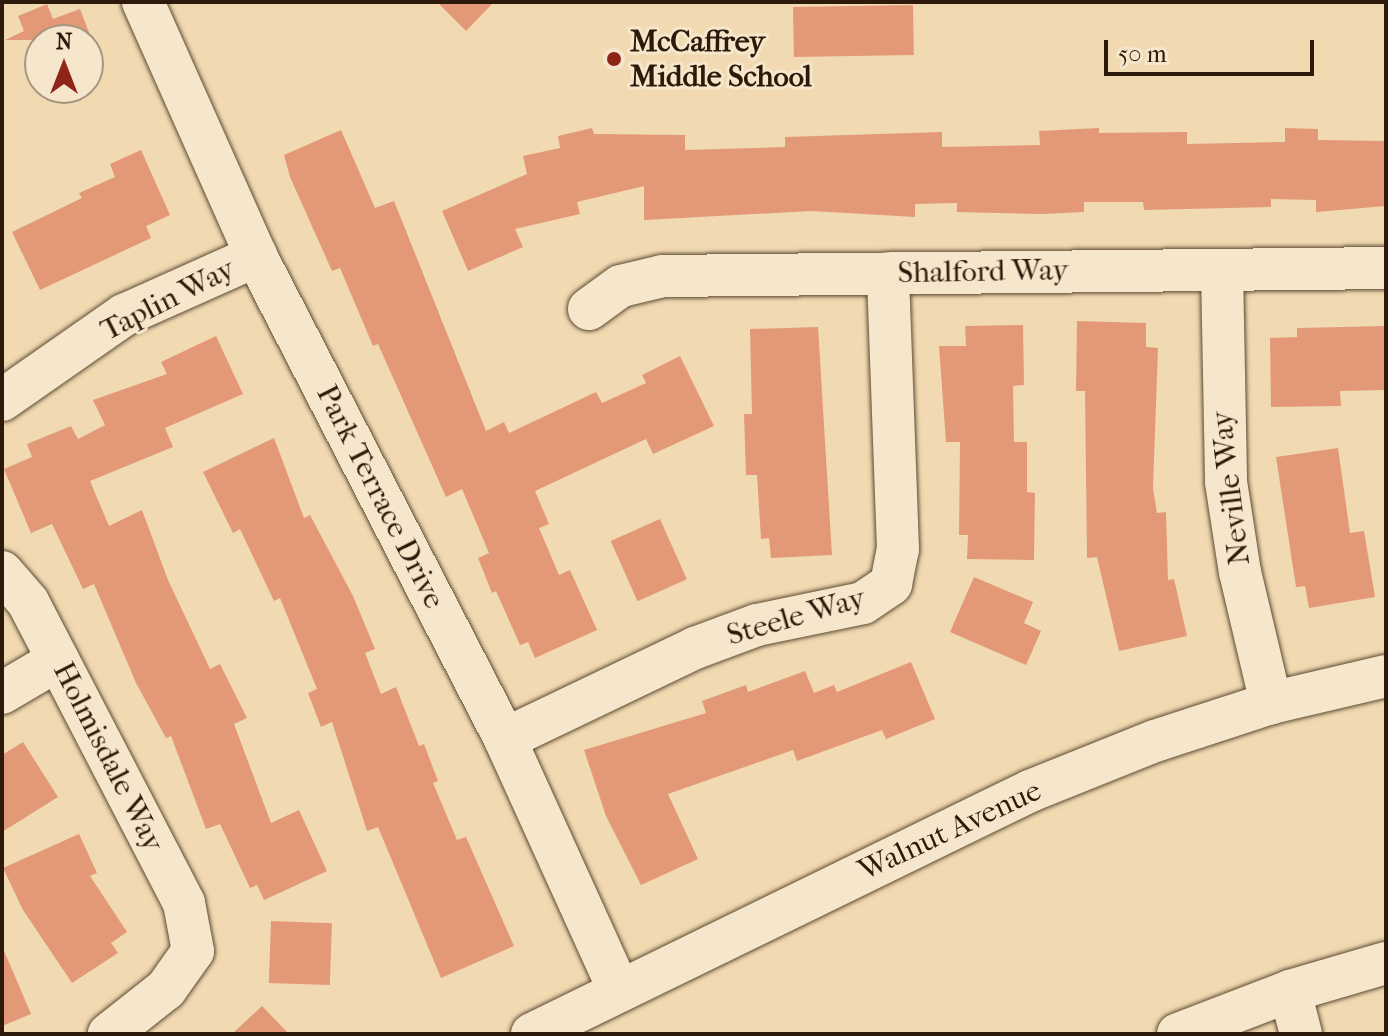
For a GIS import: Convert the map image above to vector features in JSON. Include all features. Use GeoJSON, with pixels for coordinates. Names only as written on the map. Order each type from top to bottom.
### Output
{"type":"FeatureCollection","features":[{"type":"Feature","properties":{"kind":"street","name":"Park Terrace Drive"},"geometry":{"type":"LineString","coordinates":[[143,2],[256,256],[505,739],[619,990]]}},
{"type":"Feature","properties":{"kind":"street","name":"Taplin Way"},"geometry":{"type":"LineString","coordinates":[[2,400],[124,315],[256,256]]}},
{"type":"Feature","properties":{"kind":"street","name":"Shalford Way"},"geometry":{"type":"LineString","coordinates":[[589,309],[621,286],[663,276],[1386,268]]}},
{"type":"Feature","properties":{"kind":"street","name":"Neville Way"},"geometry":{"type":"LineString","coordinates":[[1222,270],[1226,482],[1240,572],[1271,703]]}},
{"type":"Feature","properties":{"kind":"street","name":"Steele Way"},"geometry":{"type":"LineString","coordinates":[[505,739],[695,648],[757,625],[863,603],[891,584],[898,549],[888,273]]}},
{"type":"Feature","properties":{"kind":"street","name":"Holmisdale Way"},"geometry":{"type":"LineString","coordinates":[[2,572],[28,602],[184,903],[193,951],[166,989],[109,1034]]}},
{"type":"Feature","properties":{"kind":"street"},"geometry":{"type":"LineString","coordinates":[[2,693],[58,660]]}},
{"type":"Feature","properties":{"kind":"street","name":"Walnut Avenue"},"geometry":{"type":"LineString","coordinates":[[532,1034],[1030,791],[1155,741],[1271,703],[1386,676]]}},
{"type":"Feature","properties":{"kind":"street"},"geometry":{"type":"LineString","coordinates":[[1178,1034],[1290,991],[1386,963]]}},
{"type":"Feature","properties":{"kind":"street"},"geometry":{"type":"LineString","coordinates":[[1290,991],[1301,1034]]}},
{"type":"Feature","properties":{"kind":"building"},"geometry":{"type":"Polygon","coordinates":[[[437,2],[494,2],[466,31],[437,2]]]}},
{"type":"Feature","properties":{"kind":"building"},"geometry":{"type":"Polygon","coordinates":[[[47,4],[53,19],[80,9],[86,24],[24,24],[24,31],[18,16],[47,4]]]}},
{"type":"Feature","properties":{"kind":"building"},"geometry":{"type":"Polygon","coordinates":[[[913,5],[914,55],[794,57],[793,7],[913,5]]]}},
{"type":"Feature","properties":{"kind":"building"},"geometry":{"type":"Polygon","coordinates":[[[24,31],[24,40],[5,40],[24,31]]]}},
{"type":"Feature","properties":{"kind":"building"},"geometry":{"type":"Polygon","coordinates":[[[592,128],[594,134],[685,135],[685,150],[785,147],[785,137],[942,132],[942,147],[1040,145],[1039,131],[1099,128],[1099,133],[1187,132],[1187,144],[1285,142],[1285,128],[1318,129],[1318,140],[1386,141],[1386,206],[1316,212],[1316,200],[1271,199],[1271,207],[1144,210],[1143,202],[1084,202],[1084,212],[1042,214],[957,212],[957,203],[915,204],[915,217],[812,211],[644,220],[644,186],[577,202],[580,214],[515,229],[523,247],[468,271],[442,211],[527,174],[523,156],[560,148],[558,136],[592,128]]]}},
{"type":"Feature","properties":{"kind":"building"},"geometry":{"type":"Polygon","coordinates":[[[341,130],[375,208],[394,201],[486,431],[504,422],[509,433],[596,392],[602,403],[646,383],[642,375],[680,356],[714,426],[653,454],[646,439],[535,491],[549,524],[539,528],[559,575],[570,570],[597,630],[535,658],[528,642],[520,645],[496,591],[492,593],[478,558],[489,553],[462,489],[446,497],[378,344],[373,346],[340,268],[332,271],[290,177],[284,155],[341,130]]]}},
{"type":"Feature","properties":{"kind":"building"},"geometry":{"type":"Polygon","coordinates":[[[141,150],[170,215],[146,226],[151,238],[40,290],[12,232],[82,198],[79,193],[115,177],[110,164],[141,150]]]}},
{"type":"Feature","properties":{"kind":"building"},"geometry":{"type":"Polygon","coordinates":[[[1077,321],[1146,323],[1146,347],[1158,348],[1153,488],[1157,513],[1166,512],[1168,580],[1174,579],[1187,636],[1119,651],[1097,557],[1087,558],[1085,391],[1076,391],[1077,321]]]}},
{"type":"Feature","properties":{"kind":"building"},"geometry":{"type":"Polygon","coordinates":[[[1023,325],[1024,385],[1013,386],[1014,442],[1027,442],[1027,492],[1035,493],[1034,560],[967,559],[968,535],[959,535],[960,442],[946,442],[939,346],[966,346],[965,326],[1023,325]]]}},
{"type":"Feature","properties":{"kind":"building"},"geometry":{"type":"Polygon","coordinates":[[[1386,326],[1386,390],[1340,391],[1341,406],[1271,407],[1270,338],[1297,337],[1297,328],[1386,326]]]}},
{"type":"Feature","properties":{"kind":"building"},"geometry":{"type":"Polygon","coordinates":[[[818,327],[832,555],[771,558],[769,538],[761,539],[757,475],[746,475],[744,414],[752,414],[750,329],[818,327]]]}},
{"type":"Feature","properties":{"kind":"building"},"geometry":{"type":"Polygon","coordinates":[[[216,336],[243,394],[165,428],[173,447],[90,481],[109,526],[142,510],[168,580],[210,669],[220,664],[247,718],[234,724],[271,823],[299,810],[327,871],[264,900],[257,885],[250,888],[220,824],[206,829],[171,736],[166,738],[136,683],[94,584],[83,589],[52,524],[31,533],[4,469],[32,457],[27,444],[71,426],[78,439],[105,425],[93,400],[167,374],[161,362],[216,336]]]}},
{"type":"Feature","properties":{"kind":"building"},"geometry":{"type":"Polygon","coordinates":[[[274,438],[304,518],[310,515],[353,596],[375,649],[365,653],[381,694],[396,687],[419,746],[424,744],[438,781],[433,783],[457,840],[466,837],[514,946],[441,978],[378,827],[367,831],[332,722],[321,727],[308,693],[317,689],[280,598],[274,601],[240,529],[233,533],[203,472],[274,438]]]}},
{"type":"Feature","properties":{"kind":"building"},"geometry":{"type":"Polygon","coordinates":[[[1338,448],[1350,533],[1364,531],[1375,597],[1309,608],[1305,586],[1296,587],[1276,457],[1338,448]]]}},
{"type":"Feature","properties":{"kind":"building"},"geometry":{"type":"Polygon","coordinates":[[[660,519],[687,579],[638,601],[611,541],[660,519]]]}},
{"type":"Feature","properties":{"kind":"building"},"geometry":{"type":"Polygon","coordinates":[[[974,577],[1033,602],[1024,623],[1041,631],[1026,665],[950,632],[974,577]]]}},
{"type":"Feature","properties":{"kind":"building"},"geometry":{"type":"Polygon","coordinates":[[[911,662],[935,719],[886,739],[882,730],[797,761],[793,750],[668,794],[698,859],[641,885],[606,816],[584,750],[706,713],[702,701],[746,685],[748,692],[805,671],[814,693],[834,685],[837,692],[911,662]]]}},
{"type":"Feature","properties":{"kind":"building"},"geometry":{"type":"Polygon","coordinates":[[[23,742],[58,797],[2,832],[2,755],[23,742]]]}},
{"type":"Feature","properties":{"kind":"building"},"geometry":{"type":"Polygon","coordinates":[[[79,834],[97,873],[90,876],[127,932],[111,943],[118,953],[72,983],[23,910],[3,868],[79,834]]]}},
{"type":"Feature","properties":{"kind":"building"},"geometry":{"type":"Polygon","coordinates":[[[271,921],[332,923],[330,985],[269,983],[271,921]]]}},
{"type":"Feature","properties":{"kind":"building"},"geometry":{"type":"Polygon","coordinates":[[[2,946],[31,1014],[2,1026],[2,946]]]}},
{"type":"Feature","properties":{"kind":"building"},"geometry":{"type":"Polygon","coordinates":[[[262,1006],[289,1034],[232,1034],[262,1006]]]}},
{"type":"Feature","properties":{"kind":"place","name":"McCaffrey Middle School"},"geometry":{"type":"Point","coordinates":[614,59]}}]}
